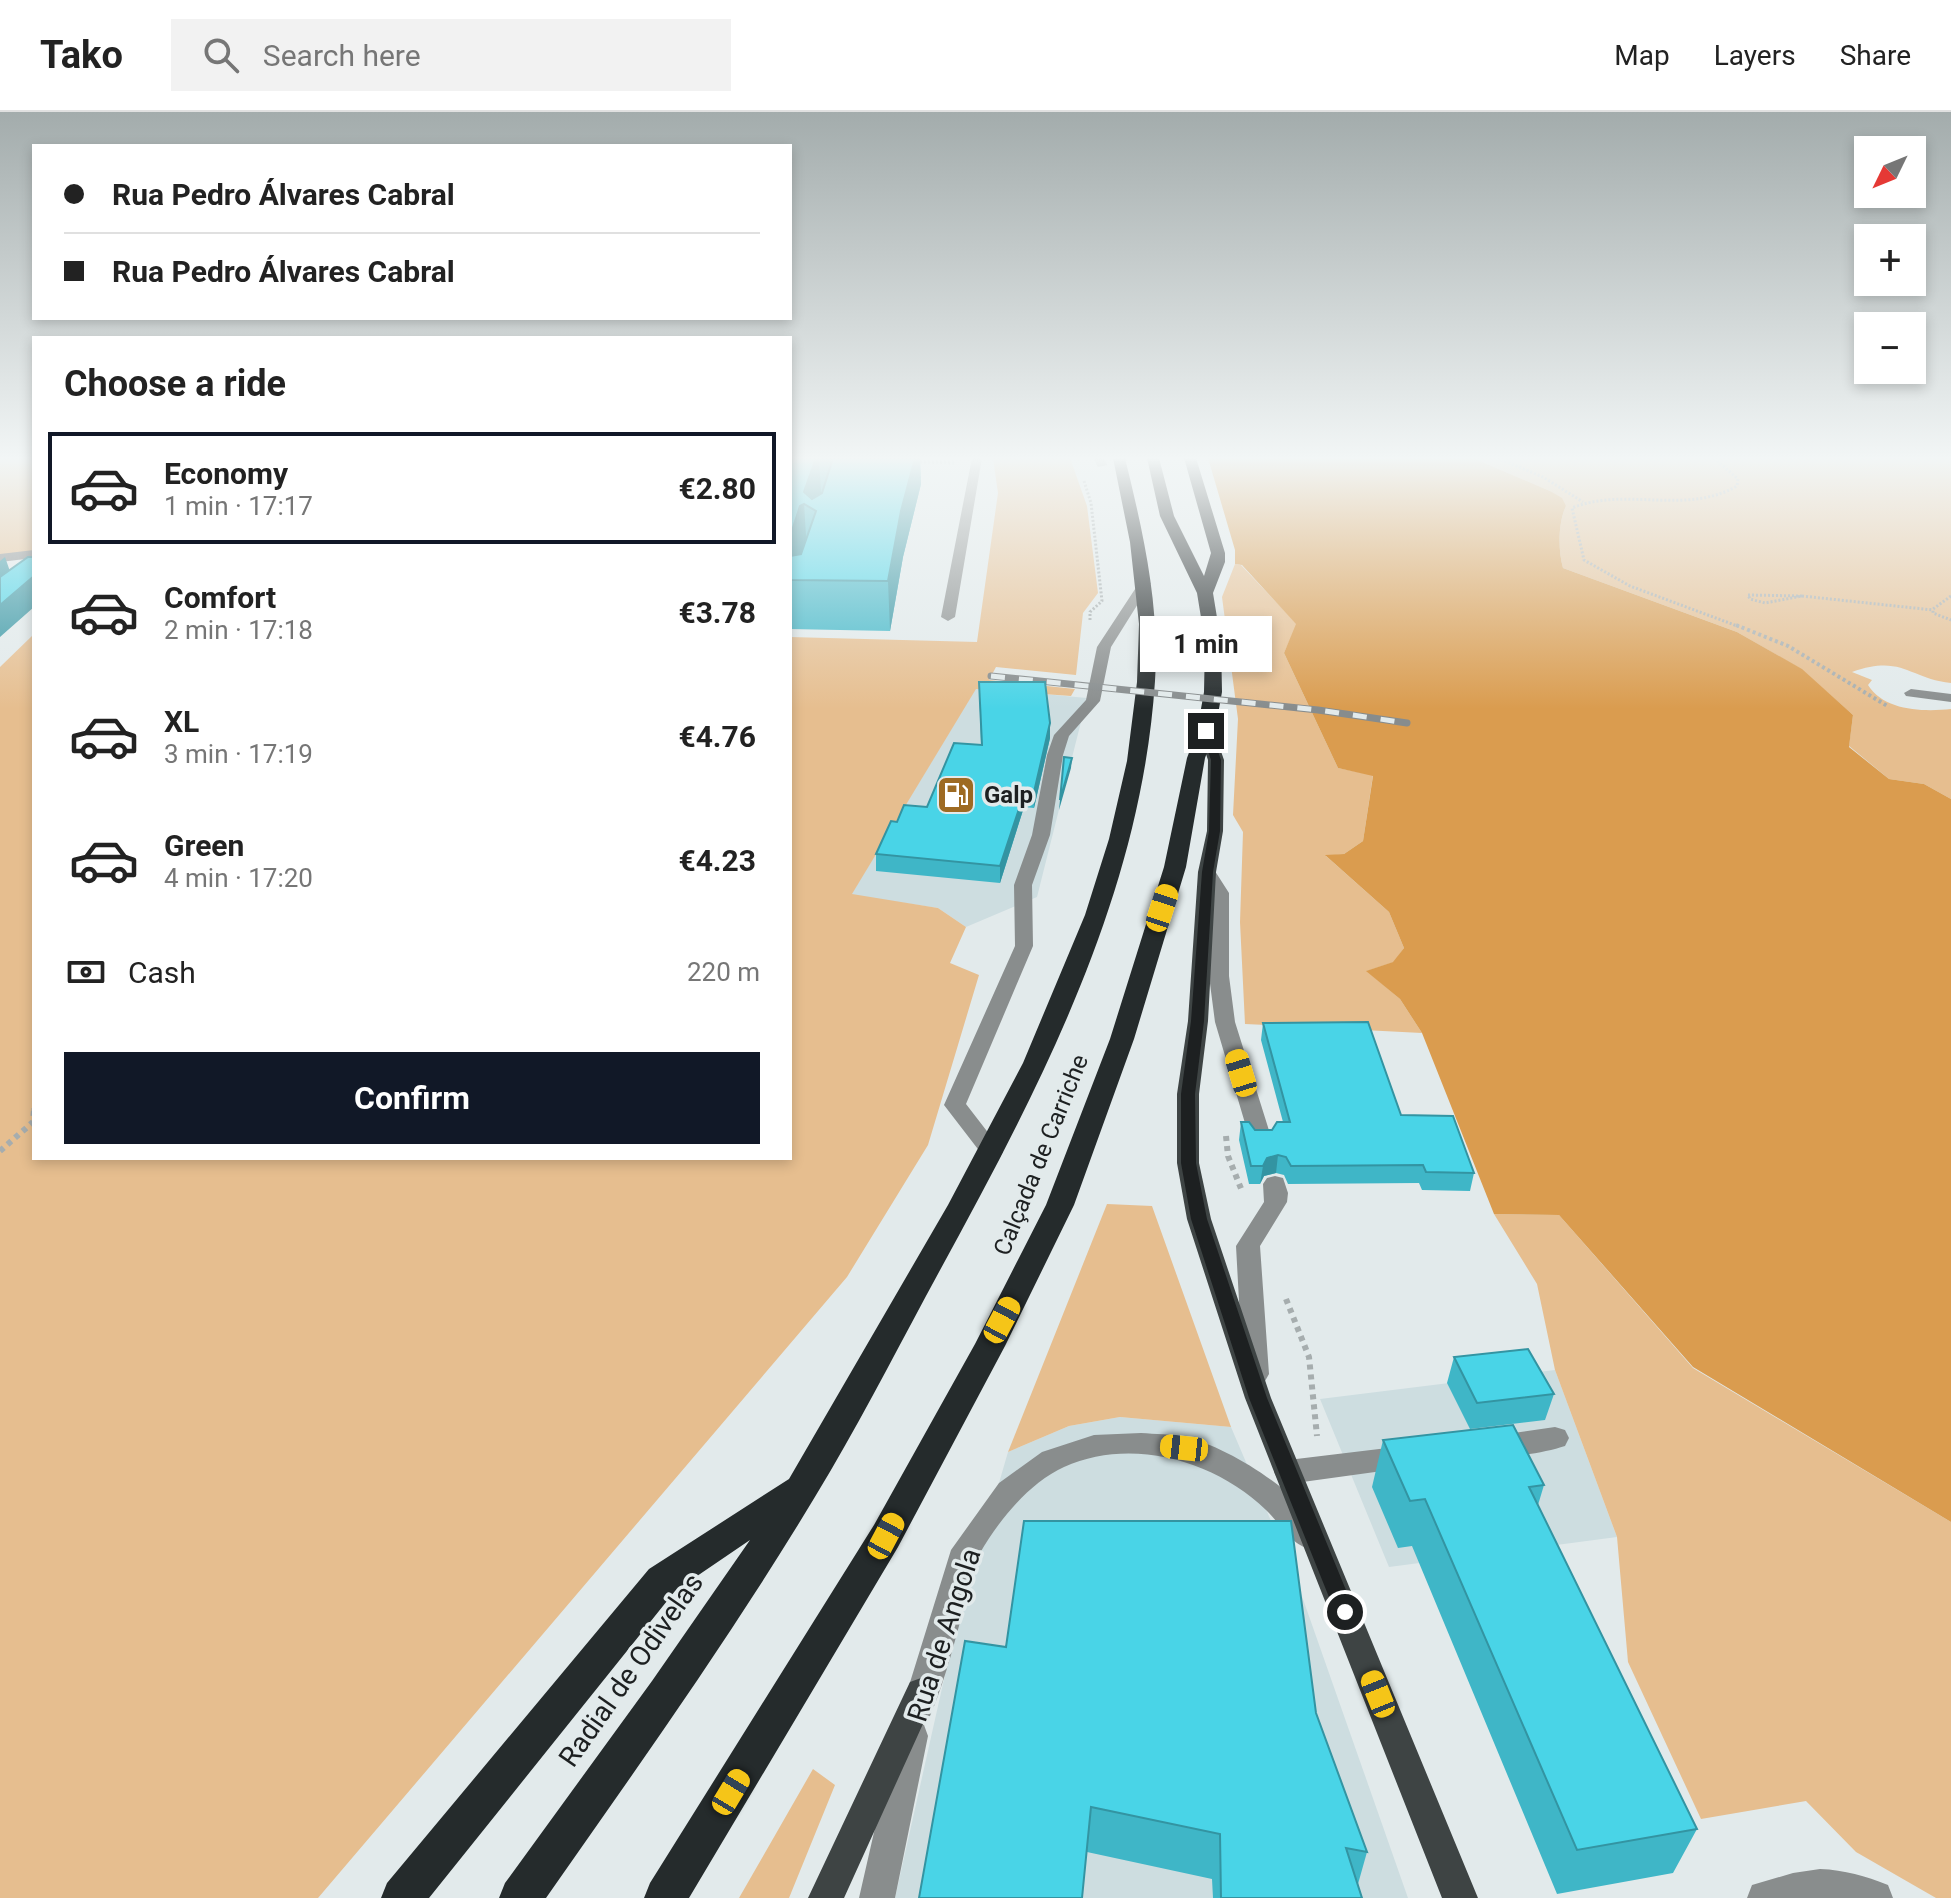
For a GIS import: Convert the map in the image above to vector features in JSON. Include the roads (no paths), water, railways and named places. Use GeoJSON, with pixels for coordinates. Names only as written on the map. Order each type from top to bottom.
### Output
{"type":"FeatureCollection","features":[{"type":"Feature","properties":{"kind":"highway","name":"Calçada de Carriche"},"geometry":{"type":"LineString","coordinates":[[805,1484],[992,1152],[1085,949],[1125,821],[1137,761],[1147,679],[1145,583],[1137,541]]}},
{"type":"Feature","properties":{"kind":"highway","name":"Calçada de Carriche"},"geometry":{"type":"LineString","coordinates":[[665,1898],[886,1536],[996,1333],[1060,1205],[1122,1039],[1175,867],[1196,758],[1206,731],[1215,665],[1205,593],[1180,541]]}},
{"type":"Feature","properties":{"kind":"highway"},"geometry":{"type":"LineString","coordinates":[[1205,593],[1218,562],[1215,541]]}},
{"type":"Feature","properties":{"kind":"highway"},"geometry":{"type":"LineString","coordinates":[[402,1898],[662,1580],[805,1484]]}},
{"type":"Feature","properties":{"kind":"highway","name":"Radial de Odivelas"},"geometry":{"type":"LineString","coordinates":[[520,1898],[657,1707],[805,1484]]}},
{"type":"Feature","properties":{"kind":"main road"},"geometry":{"type":"LineString","coordinates":[[1206,731],[1216,760],[1215,831],[1207,872],[1198,1021],[1188,1094],[1188,1163],[1199,1219],[1258,1398],[1460,1898]]}},
{"type":"Feature","properties":{"kind":"main road"},"geometry":{"type":"LineString","coordinates":[[826,1898],[921,1693]]}},
{"type":"Feature","properties":{"kind":"street"},"geometry":{"type":"LineString","coordinates":[[948,617],[962,541]]}},
{"type":"Feature","properties":{"kind":"street"},"geometry":{"type":"LineString","coordinates":[[0,558],[32,554]]}},
{"type":"Feature","properties":{"kind":"street"},"geometry":{"type":"LineString","coordinates":[[992,1152],[955,1105],[1024,946],[1023,885],[1041,835],[1055,755],[1062,735],[1093,701],[1104,647],[1145,583]]}},
{"type":"Feature","properties":{"kind":"street"},"geometry":{"type":"LineString","coordinates":[[1911,693],[1951,698]]}},
{"type":"Feature","properties":{"kind":"street"},"geometry":{"type":"LineString","coordinates":[[1207,872],[1220,893],[1219,976],[1225,1022],[1261,1140]]}},
{"type":"Feature","properties":{"kind":"street"},"geometry":{"type":"LineString","coordinates":[[1258,1398],[1248,1246],[1251,1233],[1275,1207],[1278,1200],[1275,1184]]}},
{"type":"Feature","properties":{"kind":"street"},"geometry":{"type":"LineString","coordinates":[[1465,1449],[1555,1438]]}},
{"type":"Feature","properties":{"kind":"street","name":"Rua de Angola"},"geometry":{"type":"LineString","coordinates":[[877,1898],[921,1693],[966,1550],[1009,1491],[1052,1460],[1094,1446],[1141,1444],[1184,1448],[1225,1464],[1274,1499],[1317,1543]]}},
{"type":"Feature","properties":{"kind":"street"},"geometry":{"type":"LineString","coordinates":[[1288,1472],[1436,1453]]}},
{"type":"Feature","properties":{"kind":"street"},"geometry":{"type":"LineString","coordinates":[[1765,1898],[1814,1886],[1855,1889],[1875,1898]]}},
{"type":"Feature","properties":{"kind":"railway"},"geometry":{"type":"LineString","coordinates":[[991,676],[1318,710],[1407,723]]}},
{"type":"Feature","properties":{"kind":"place","name":"Galp"},"geometry":{"type":"Point","coordinates":[956,795]}}]}
